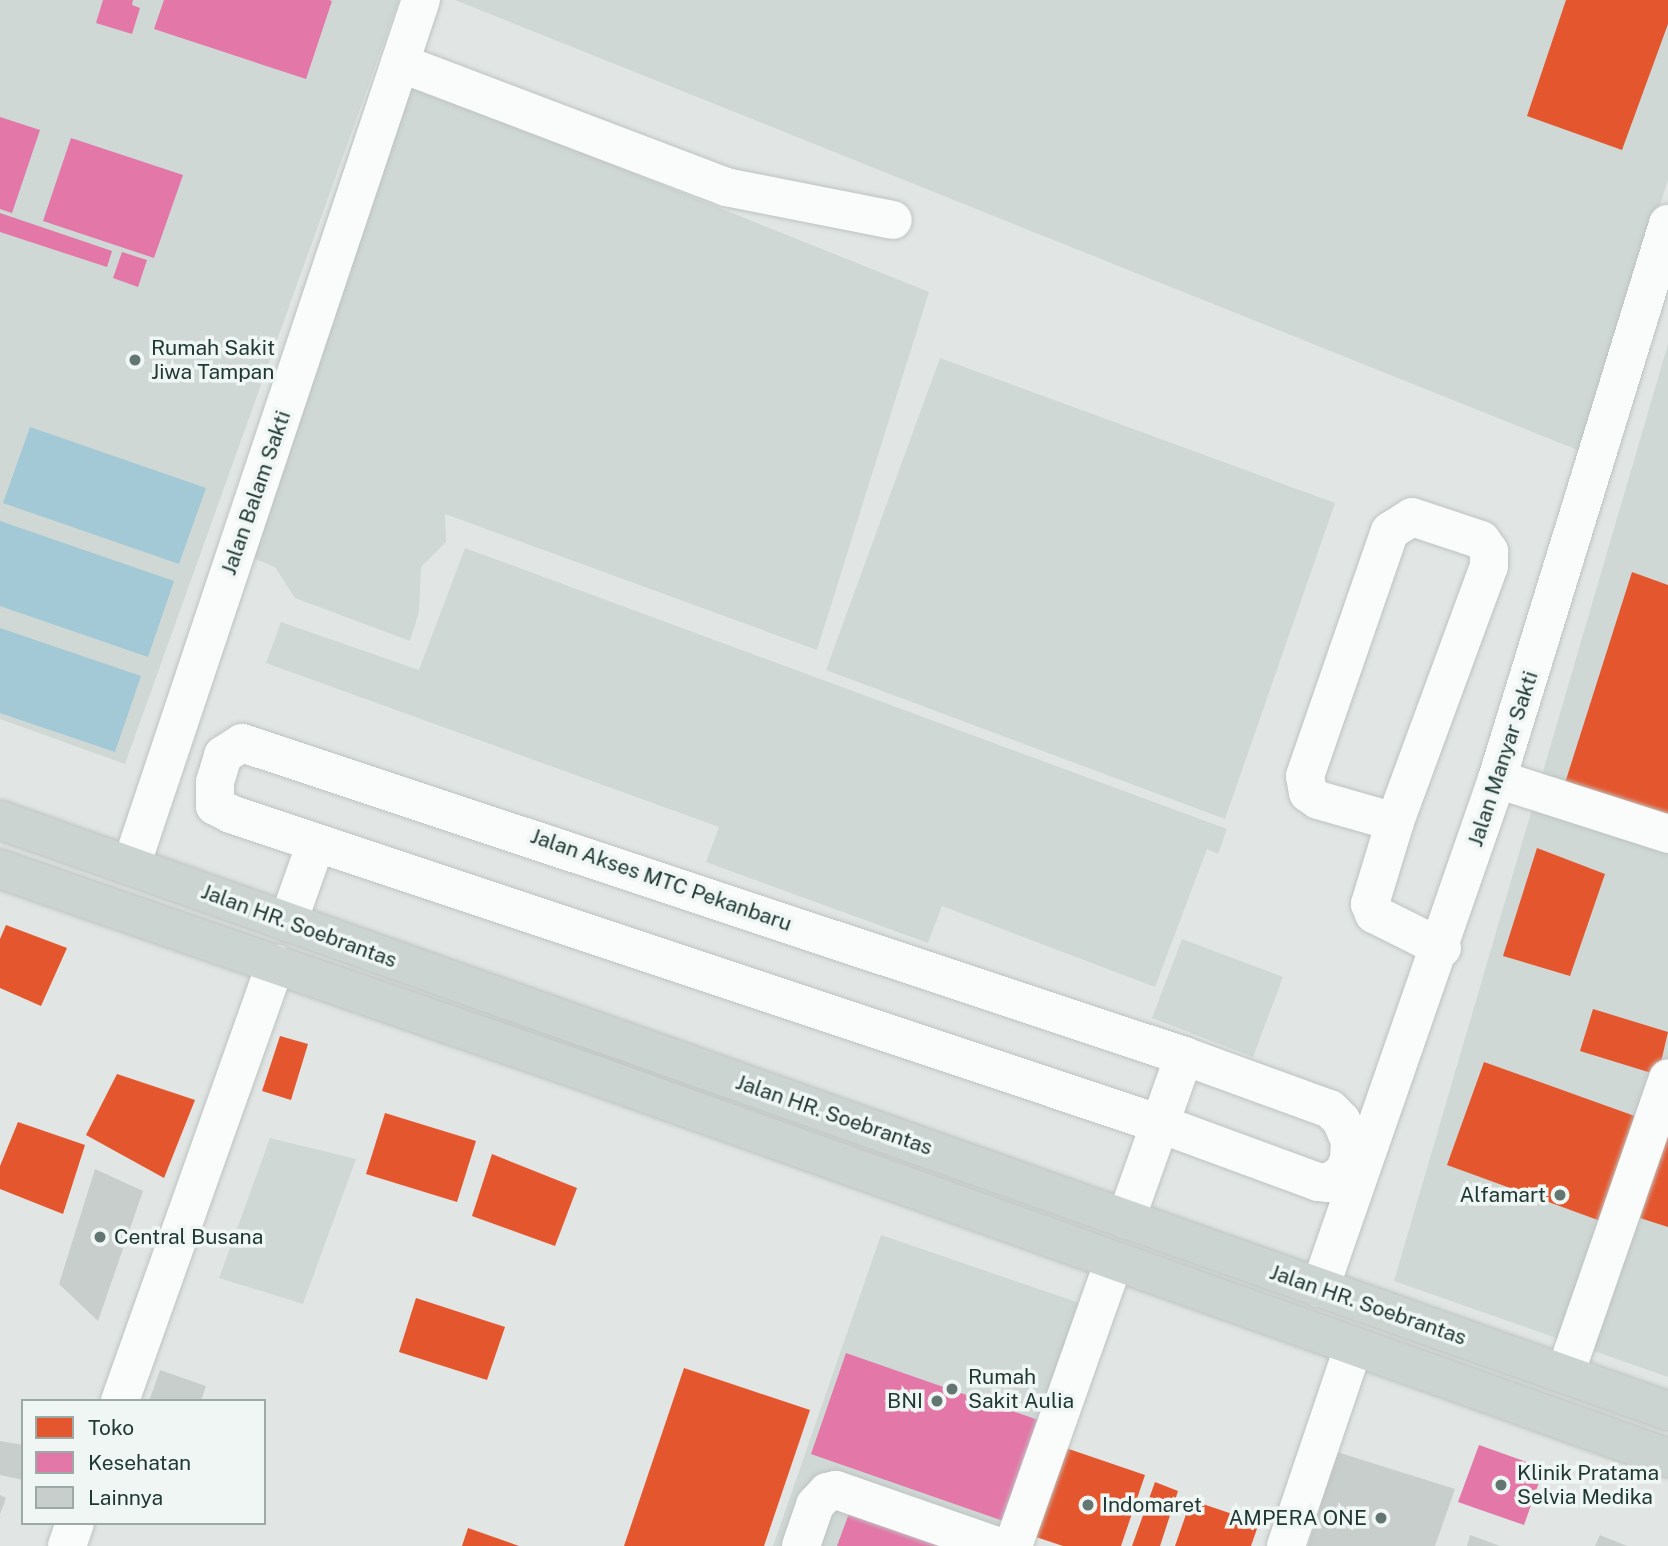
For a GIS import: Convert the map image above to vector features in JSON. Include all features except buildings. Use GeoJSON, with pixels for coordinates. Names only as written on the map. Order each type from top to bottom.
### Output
{"type":"FeatureCollection","features":[{"type":"Feature","properties":{"kind":"main road","name":"Jalan HR. Soebrantas"},"geometry":{"type":"LineString","coordinates":[[0,820],[1668,1411]]}},
{"type":"Feature","properties":{"kind":"main road","name":"Jalan HR. Soebrantas"},"geometry":{"type":"LineString","coordinates":[[0,869],[276,964],[1668,1458]]}},
{"type":"Feature","properties":{"kind":"street","name":"Jalan Balam Sakti"},"geometry":{"type":"LineString","coordinates":[[131,866],[421,0]]}},
{"type":"Feature","properties":{"kind":"street"},"geometry":{"type":"LineString","coordinates":[[400,63],[726,187],[893,220]]}},
{"type":"Feature","properties":{"kind":"street","name":"Jalan Manyar Sakti"},"geometry":{"type":"LineString","coordinates":[[1320,1288],[1442,947],[1497,779],[1668,224]]}},
{"type":"Feature","properties":{"kind":"street"},"geometry":{"type":"LineString","coordinates":[[1395,822],[1318,800],[1308,793],[1305,776],[1390,531],[1412,517],[1481,540],[1489,551],[1489,566],[1395,822],[1371,910],[1442,947]]}},
{"type":"Feature","properties":{"kind":"street","name":"Jalan Akses MTC Pekanbaru"},"geometry":{"type":"LineString","coordinates":[[242,743],[257,745],[1184,1056],[1330,1109],[1341,1120],[1350,1140],[1349,1160],[1343,1173],[1328,1183],[1318,1182],[1160,1124],[316,843],[215,806],[215,782],[223,755],[242,743]]}},
{"type":"Feature","properties":{"kind":"street"},"geometry":{"type":"LineString","coordinates":[[1497,779],[1668,834]]}},
{"type":"Feature","properties":{"kind":"street"},"geometry":{"type":"LineString","coordinates":[[288,922],[316,843]]}},
{"type":"Feature","properties":{"kind":"street"},"geometry":{"type":"LineString","coordinates":[[121,1399],[276,964]]}},
{"type":"Feature","properties":{"kind":"street"},"geometry":{"type":"LineString","coordinates":[[1126,1219],[1184,1056]]}},
{"type":"Feature","properties":{"kind":"street"},"geometry":{"type":"LineString","coordinates":[[1565,1374],[1668,1078]]}},
{"type":"Feature","properties":{"kind":"street"},"geometry":{"type":"LineString","coordinates":[[1013,1546],[1113,1263]]}},
{"type":"Feature","properties":{"kind":"street"},"geometry":{"type":"LineString","coordinates":[[1286,1546],[1353,1348]]}},
{"type":"Feature","properties":{"kind":"street"},"geometry":{"type":"LineString","coordinates":[[801,1546],[820,1498],[836,1490],[997,1546]]}},
{"type":"Feature","properties":{"kind":"street"},"geometry":{"type":"LineString","coordinates":[[67,1546],[74,1525]]}},
{"type":"Feature","properties":{"kind":"shaded area","name":"Rumah Sakit Jiwa Tampan"},"geometry":{"type":"Polygon","coordinates":[[[0,0],[399,0],[125,764],[0,719],[0,0]]]}},
{"type":"Feature","properties":{"kind":"shaded area"},"geometry":{"type":"Polygon","coordinates":[[[455,0],[1668,0],[1668,180],[1580,451],[455,0]]]}},
{"type":"Feature","properties":{"kind":"shaded area"},"geometry":{"type":"Polygon","coordinates":[[[414,85],[929,292],[817,650],[445,514],[446,542],[421,567],[419,612],[410,641],[295,598],[275,567],[248,556],[404,91],[414,85]]]}},
{"type":"Feature","properties":{"kind":"shaded area"},"geometry":{"type":"Polygon","coordinates":[[[1668,344],[1668,1377],[1394,1281],[1668,344]]]}},
{"type":"Feature","properties":{"kind":"shaded area"},"geometry":{"type":"Polygon","coordinates":[[[940,358],[1335,503],[1225,819],[826,670],[940,358]]]}},
{"type":"Feature","properties":{"kind":"shaded area"},"geometry":{"type":"Polygon","coordinates":[[[465,548],[1227,829],[1218,854],[1207,849],[1155,987],[942,906],[928,943],[706,862],[719,827],[266,663],[281,622],[419,670],[465,548]]]}},
{"type":"Feature","properties":{"kind":"shaded area"},"geometry":{"type":"Polygon","coordinates":[[[1182,939],[1283,977],[1253,1057],[1152,1018],[1182,939]]]}},
{"type":"Feature","properties":{"kind":"shaded area"},"geometry":{"type":"Polygon","coordinates":[[[270,1138],[356,1159],[303,1304],[219,1278],[270,1138]]]}},
{"type":"Feature","properties":{"kind":"shaded area","name":"Rumah Sakit Aulia"},"geometry":{"type":"Polygon","coordinates":[[[881,1235],[1103,1311],[1028,1546],[773,1546],[881,1235]]]}},
{"type":"Feature","properties":{"kind":"water"},"geometry":{"type":"Polygon","coordinates":[[[30,427],[206,488],[179,564],[3,503],[30,427]]]}},
{"type":"Feature","properties":{"kind":"water"},"geometry":{"type":"Polygon","coordinates":[[[0,521],[174,581],[148,657],[0,606],[0,521]]]}},
{"type":"Feature","properties":{"kind":"water"},"geometry":{"type":"Polygon","coordinates":[[[0,628],[141,676],[115,752],[0,713],[0,628]]]}},
{"type":"Feature","properties":{"kind":"place","name":"Rumah Sakit Jiwa Tampan"},"geometry":{"type":"Point","coordinates":[135,360]}},
{"type":"Feature","properties":{"kind":"place","name":"Alfamart"},"geometry":{"type":"Point","coordinates":[1560,1195]}},
{"type":"Feature","properties":{"kind":"place","name":"Central Busana"},"geometry":{"type":"Point","coordinates":[100,1237]}},
{"type":"Feature","properties":{"kind":"place","name":"Rumah Sakit Aulia"},"geometry":{"type":"Point","coordinates":[952,1389]}},
{"type":"Feature","properties":{"kind":"place","name":"BNI"},"geometry":{"type":"Point","coordinates":[937,1401]}},
{"type":"Feature","properties":{"kind":"place","name":"Klinik Pratama Selvia Medika"},"geometry":{"type":"Point","coordinates":[1501,1485]}},
{"type":"Feature","properties":{"kind":"place","name":"Indomaret"},"geometry":{"type":"Point","coordinates":[1088,1505]}},
{"type":"Feature","properties":{"kind":"place","name":"AMPERA ONE"},"geometry":{"type":"Point","coordinates":[1381,1518]}}]}
